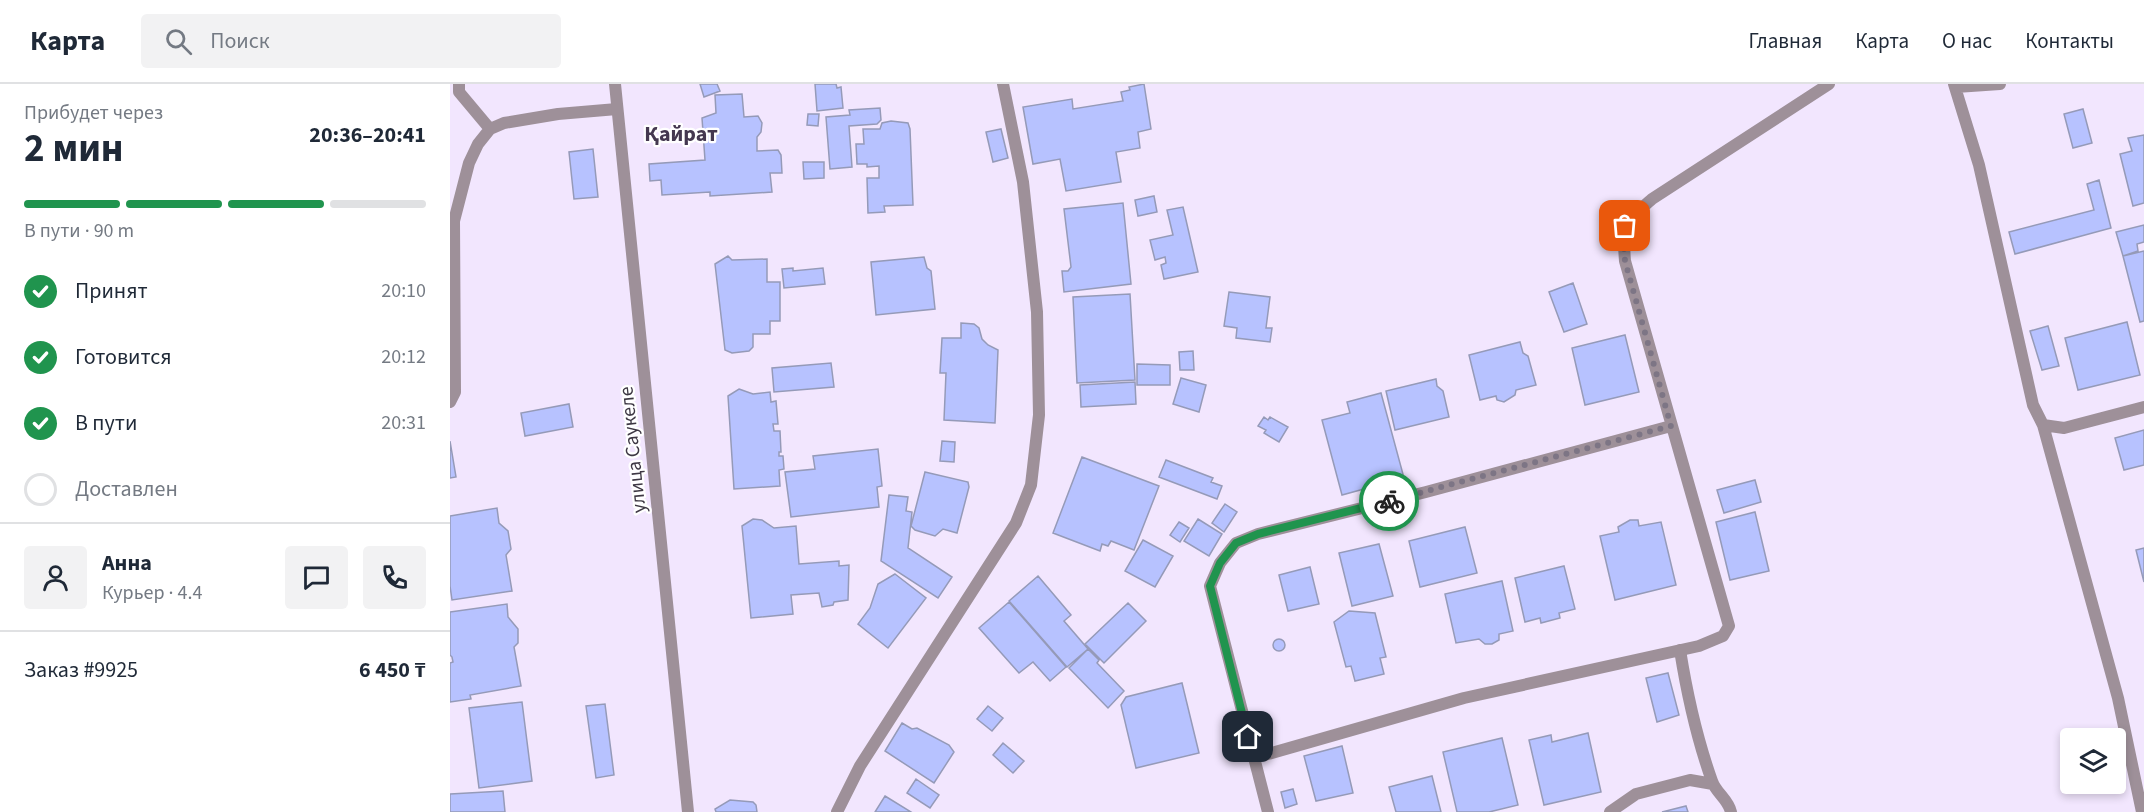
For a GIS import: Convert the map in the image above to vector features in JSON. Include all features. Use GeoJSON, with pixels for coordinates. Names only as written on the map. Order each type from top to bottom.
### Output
{"type":"FeatureCollection","features":[{"type":"Feature","properties":{"kind":"street","name":"улица Саукеле"},"geometry":{"type":"LineString","coordinates":[[615,84],[688,812]]}},
{"type":"Feature","properties":{"kind":"street"},"geometry":{"type":"LineString","coordinates":[[837,812],[860,766],[1016,524],[1031,485],[1040,415],[1037,312],[1023,182],[1003,84]]}},
{"type":"Feature","properties":{"kind":"street"},"geometry":{"type":"LineString","coordinates":[[1254,758],[1464,698],[1699,646],[1723,636],[1729,626],[1625,261],[1623,236],[1625,226],[1652,199],[1828,84]]}},
{"type":"Feature","properties":{"kind":"street"},"geometry":{"type":"LineString","coordinates":[[2000,84],[1955,86],[1979,165],[2033,405],[2043,425],[2118,698],[2142,812]]}},
{"type":"Feature","properties":{"kind":"street"},"geometry":{"type":"LineString","coordinates":[[456,89],[490,129]]}},
{"type":"Feature","properties":{"kind":"street"},"geometry":{"type":"LineString","coordinates":[[450,402],[455,392],[454,221],[469,163],[477,144],[490,129],[504,123],[558,114],[617,109]]}},
{"type":"Feature","properties":{"kind":"street"},"geometry":{"type":"LineString","coordinates":[[2043,425],[2064,428],[2144,407]]}},
{"type":"Feature","properties":{"kind":"street"},"geometry":{"type":"LineString","coordinates":[[1268,812],[1210,586],[1220,563],[1236,543],[1258,534],[1426,492],[1671,426]]}},
{"type":"Feature","properties":{"kind":"street"},"geometry":{"type":"LineString","coordinates":[[1680,650],[1686,690],[1713,784],[1729,804],[1731,812]]}},
{"type":"Feature","properties":{"kind":"street"},"geometry":{"type":"LineString","coordinates":[[1610,812],[1636,794],[1690,780],[1713,784]]}},
{"type":"Feature","properties":{"kind":"building"},"geometry":{"type":"Polygon","coordinates":[[[700,84],[717,84],[720,91],[704,97],[700,84]]]}},
{"type":"Feature","properties":{"kind":"building"},"geometry":{"type":"Polygon","coordinates":[[[815,84],[836,84],[837,88],[841,87],[843,108],[817,111],[815,84]]]}},
{"type":"Feature","properties":{"kind":"building"},"geometry":{"type":"Polygon","coordinates":[[[1144,84],[1151,129],[1138,132],[1140,148],[1116,152],[1121,182],[1066,191],[1060,159],[1033,164],[1023,107],[1072,99],[1073,109],[1123,101],[1121,92],[1130,90],[1129,87],[1144,84]]]}},
{"type":"Feature","properties":{"kind":"building"},"geometry":{"type":"Polygon","coordinates":[[[742,94],[744,117],[758,116],[762,123],[761,132],[757,137],[757,151],[778,150],[781,155],[782,173],[770,173],[772,192],[710,196],[710,192],[662,195],[661,180],[650,181],[649,164],[705,160],[702,118],[716,113],[715,95],[742,94]]]}},
{"type":"Feature","properties":{"kind":"building"},"geometry":{"type":"Polygon","coordinates":[[[880,108],[881,120],[877,124],[849,126],[852,167],[830,169],[826,117],[850,115],[849,110],[880,108]]]}},
{"type":"Feature","properties":{"kind":"building"},"geometry":{"type":"Polygon","coordinates":[[[2083,109],[2092,143],[2073,148],[2064,114],[2083,109]]]}},
{"type":"Feature","properties":{"kind":"building"},"geometry":{"type":"Polygon","coordinates":[[[808,114],[819,114],[818,126],[807,125],[808,114]]]}},
{"type":"Feature","properties":{"kind":"building"},"geometry":{"type":"Polygon","coordinates":[[[891,121],[908,123],[910,129],[913,205],[884,206],[885,212],[868,213],[867,178],[879,178],[879,166],[867,167],[867,164],[857,164],[856,144],[864,144],[863,129],[880,129],[882,123],[891,121]]]}},
{"type":"Feature","properties":{"kind":"building"},"geometry":{"type":"Polygon","coordinates":[[[1001,129],[1008,158],[993,162],[986,132],[1001,129]]]}},
{"type":"Feature","properties":{"kind":"building"},"geometry":{"type":"Polygon","coordinates":[[[2144,135],[2144,203],[2133,206],[2120,154],[2132,151],[2128,138],[2144,135]]]}},
{"type":"Feature","properties":{"kind":"building"},"geometry":{"type":"Polygon","coordinates":[[[593,149],[598,197],[574,199],[569,152],[593,149]]]}},
{"type":"Feature","properties":{"kind":"building"},"geometry":{"type":"Polygon","coordinates":[[[803,162],[824,162],[824,178],[804,179],[803,162]]]}},
{"type":"Feature","properties":{"kind":"building"},"geometry":{"type":"Polygon","coordinates":[[[2099,180],[2111,228],[2015,254],[2009,232],[2094,210],[2087,184],[2099,180]]]}},
{"type":"Feature","properties":{"kind":"building"},"geometry":{"type":"Polygon","coordinates":[[[1154,196],[1157,212],[1138,216],[1135,200],[1154,196]]]}},
{"type":"Feature","properties":{"kind":"building"},"geometry":{"type":"Polygon","coordinates":[[[1123,203],[1131,284],[1064,292],[1062,271],[1068,271],[1071,267],[1064,209],[1123,203]]]}},
{"type":"Feature","properties":{"kind":"building"},"geometry":{"type":"Polygon","coordinates":[[[1183,207],[1198,272],[1164,279],[1161,265],[1166,263],[1165,257],[1155,260],[1150,240],[1173,235],[1167,210],[1183,207]]]}},
{"type":"Feature","properties":{"kind":"building"},"geometry":{"type":"Polygon","coordinates":[[[2144,225],[2144,242],[2137,244],[2138,251],[2123,256],[2116,232],[2144,225]]]}},
{"type":"Feature","properties":{"kind":"building"},"geometry":{"type":"Polygon","coordinates":[[[2144,251],[2144,321],[2140,322],[2123,256],[2144,251]]]}},
{"type":"Feature","properties":{"kind":"building"},"geometry":{"type":"Polygon","coordinates":[[[728,256],[732,260],[767,259],[767,282],[780,282],[780,321],[770,321],[770,334],[753,334],[753,347],[749,351],[732,353],[725,350],[715,264],[728,256]]]}},
{"type":"Feature","properties":{"kind":"building"},"geometry":{"type":"Polygon","coordinates":[[[924,257],[927,268],[931,271],[935,309],[876,315],[871,262],[924,257]]]}},
{"type":"Feature","properties":{"kind":"building"},"geometry":{"type":"Polygon","coordinates":[[[793,268],[793,271],[823,268],[825,284],[784,288],[782,269],[793,268]]]}},
{"type":"Feature","properties":{"kind":"building"},"geometry":{"type":"Polygon","coordinates":[[[1573,283],[1587,324],[1564,332],[1549,292],[1573,283]]]}},
{"type":"Feature","properties":{"kind":"building"},"geometry":{"type":"Polygon","coordinates":[[[1229,292],[1270,297],[1266,328],[1272,328],[1270,342],[1236,338],[1237,328],[1224,326],[1229,292]]]}},
{"type":"Feature","properties":{"kind":"building"},"geometry":{"type":"Polygon","coordinates":[[[1130,294],[1135,380],[1077,383],[1073,297],[1130,294]]]}},
{"type":"Feature","properties":{"kind":"building"},"geometry":{"type":"Polygon","coordinates":[[[2127,322],[2140,375],[2078,390],[2065,338],[2127,322]]]}},
{"type":"Feature","properties":{"kind":"building"},"geometry":{"type":"Polygon","coordinates":[[[961,323],[974,324],[979,328],[982,339],[998,350],[995,423],[944,420],[946,373],[940,373],[942,338],[961,338],[961,323]]]}},
{"type":"Feature","properties":{"kind":"building"},"geometry":{"type":"Polygon","coordinates":[[[2048,326],[2059,366],[2042,370],[2030,331],[2048,326]]]}},
{"type":"Feature","properties":{"kind":"building"},"geometry":{"type":"Polygon","coordinates":[[[1625,335],[1639,392],[1585,405],[1572,348],[1625,335]]]}},
{"type":"Feature","properties":{"kind":"building"},"geometry":{"type":"Polygon","coordinates":[[[1520,342],[1523,353],[1528,356],[1536,385],[1516,390],[1515,395],[1504,402],[1497,400],[1496,396],[1480,400],[1469,355],[1520,342]]]}},
{"type":"Feature","properties":{"kind":"building"},"geometry":{"type":"Polygon","coordinates":[[[1193,351],[1194,370],[1180,370],[1179,352],[1193,351]]]}},
{"type":"Feature","properties":{"kind":"building"},"geometry":{"type":"Polygon","coordinates":[[[831,363],[834,387],[774,392],[772,368],[831,363]]]}},
{"type":"Feature","properties":{"kind":"building"},"geometry":{"type":"Polygon","coordinates":[[[1137,364],[1170,365],[1170,385],[1137,385],[1137,364]]]}},
{"type":"Feature","properties":{"kind":"building"},"geometry":{"type":"Polygon","coordinates":[[[1181,378],[1206,385],[1199,412],[1173,404],[1181,378]]]}},
{"type":"Feature","properties":{"kind":"building"},"geometry":{"type":"Polygon","coordinates":[[[1436,379],[1437,386],[1443,391],[1449,417],[1395,430],[1386,391],[1436,379]]]}},
{"type":"Feature","properties":{"kind":"building"},"geometry":{"type":"Polygon","coordinates":[[[1135,382],[1136,404],[1081,407],[1080,385],[1135,382]]]}},
{"type":"Feature","properties":{"kind":"building"},"geometry":{"type":"Polygon","coordinates":[[[739,389],[753,394],[770,392],[771,402],[776,401],[778,424],[773,424],[774,431],[780,431],[781,452],[779,456],[783,456],[784,469],[779,470],[780,486],[734,489],[728,396],[739,389]]]}},
{"type":"Feature","properties":{"kind":"building"},"geometry":{"type":"Polygon","coordinates":[[[1381,393],[1404,478],[1342,495],[1322,420],[1350,413],[1347,402],[1381,393]]]}},
{"type":"Feature","properties":{"kind":"building"},"geometry":{"type":"Polygon","coordinates":[[[569,404],[573,427],[525,436],[521,413],[569,404]]]}},
{"type":"Feature","properties":{"kind":"building"},"geometry":{"type":"Polygon","coordinates":[[[1264,417],[1268,420],[1270,417],[1288,427],[1279,442],[1264,433],[1266,430],[1258,426],[1264,417]]]}},
{"type":"Feature","properties":{"kind":"building"},"geometry":{"type":"Polygon","coordinates":[[[2144,430],[2144,465],[2124,470],[2115,438],[2144,430]]]}},
{"type":"Feature","properties":{"kind":"building"},"geometry":{"type":"Polygon","coordinates":[[[450,441],[456,477],[450,478],[450,441]]]}},
{"type":"Feature","properties":{"kind":"building"},"geometry":{"type":"Polygon","coordinates":[[[942,441],[955,442],[954,462],[940,461],[942,441]]]}},
{"type":"Feature","properties":{"kind":"building"},"geometry":{"type":"Polygon","coordinates":[[[878,449],[882,486],[877,487],[879,507],[791,517],[785,472],[815,469],[813,456],[878,449]]]}},
{"type":"Feature","properties":{"kind":"building"},"geometry":{"type":"Polygon","coordinates":[[[1082,457],[1159,486],[1134,550],[1111,541],[1108,546],[1102,544],[1100,551],[1053,533],[1082,457]]]}},
{"type":"Feature","properties":{"kind":"building"},"geometry":{"type":"Polygon","coordinates":[[[1166,460],[1213,478],[1211,482],[1222,486],[1217,499],[1159,477],[1166,460]]]}},
{"type":"Feature","properties":{"kind":"building"},"geometry":{"type":"Polygon","coordinates":[[[925,472],[968,482],[969,487],[957,533],[943,529],[935,536],[915,530],[911,526],[925,472]]]}},
{"type":"Feature","properties":{"kind":"building"},"geometry":{"type":"Polygon","coordinates":[[[1755,480],[1761,502],[1724,513],[1717,490],[1755,480]]]}},
{"type":"Feature","properties":{"kind":"building"},"geometry":{"type":"Polygon","coordinates":[[[889,495],[908,497],[906,511],[912,512],[908,548],[952,577],[938,598],[881,561],[889,495]]]}},
{"type":"Feature","properties":{"kind":"building"},"geometry":{"type":"Polygon","coordinates":[[[1225,504],[1237,512],[1224,532],[1212,523],[1225,504]]]}},
{"type":"Feature","properties":{"kind":"building"},"geometry":{"type":"Polygon","coordinates":[[[497,508],[499,523],[508,531],[511,549],[506,555],[512,591],[452,600],[450,516],[497,508]]]}},
{"type":"Feature","properties":{"kind":"building"},"geometry":{"type":"Polygon","coordinates":[[[1755,512],[1769,571],[1730,580],[1716,522],[1755,512]]]}},
{"type":"Feature","properties":{"kind":"building"},"geometry":{"type":"Polygon","coordinates":[[[753,519],[762,520],[774,528],[796,526],[799,564],[839,561],[839,566],[849,565],[848,600],[822,607],[819,593],[791,595],[793,614],[751,618],[742,526],[753,519]]]}},
{"type":"Feature","properties":{"kind":"building"},"geometry":{"type":"Polygon","coordinates":[[[1198,519],[1222,534],[1209,556],[1184,541],[1198,519]]]}},
{"type":"Feature","properties":{"kind":"building"},"geometry":{"type":"Polygon","coordinates":[[[1630,520],[1638,520],[1639,526],[1661,522],[1676,585],[1615,600],[1600,536],[1619,532],[1618,527],[1630,520]]]}},
{"type":"Feature","properties":{"kind":"building"},"geometry":{"type":"Polygon","coordinates":[[[1179,522],[1189,528],[1180,542],[1170,535],[1179,522]]]}},
{"type":"Feature","properties":{"kind":"building"},"geometry":{"type":"Polygon","coordinates":[[[1465,527],[1477,573],[1420,587],[1409,541],[1465,527]]]}},
{"type":"Feature","properties":{"kind":"building"},"geometry":{"type":"Polygon","coordinates":[[[1143,540],[1173,556],[1155,587],[1125,571],[1143,540]]]}},
{"type":"Feature","properties":{"kind":"building"},"geometry":{"type":"Polygon","coordinates":[[[1379,544],[1393,596],[1352,606],[1339,553],[1379,544]]]}},
{"type":"Feature","properties":{"kind":"building"},"geometry":{"type":"Polygon","coordinates":[[[2144,548],[2144,582],[2136,550],[2144,548]]]}},
{"type":"Feature","properties":{"kind":"building"},"geometry":{"type":"Polygon","coordinates":[[[1564,566],[1575,609],[1559,613],[1560,618],[1541,623],[1540,618],[1525,622],[1515,578],[1564,566]]]}},
{"type":"Feature","properties":{"kind":"building"},"geometry":{"type":"Polygon","coordinates":[[[1310,567],[1319,604],[1288,611],[1279,575],[1310,567]]]}},
{"type":"Feature","properties":{"kind":"building"},"geometry":{"type":"Polygon","coordinates":[[[895,574],[926,598],[888,648],[858,624],[870,608],[878,584],[895,574]]]}},
{"type":"Feature","properties":{"kind":"building"},"geometry":{"type":"Polygon","coordinates":[[[1038,576],[1071,615],[1064,621],[1088,649],[1067,667],[1009,601],[1038,576]]]}},
{"type":"Feature","properties":{"kind":"building"},"geometry":{"type":"Polygon","coordinates":[[[1502,581],[1513,631],[1499,634],[1499,640],[1492,644],[1485,644],[1479,639],[1456,643],[1445,594],[1502,581]]]}},
{"type":"Feature","properties":{"kind":"building"},"geometry":{"type":"Polygon","coordinates":[[[1009,602],[1066,667],[1050,681],[1033,662],[1019,673],[979,628],[1009,602]]]}},
{"type":"Feature","properties":{"kind":"building"},"geometry":{"type":"Polygon","coordinates":[[[1128,603],[1146,621],[1104,663],[1085,644],[1128,603]]]}},
{"type":"Feature","properties":{"kind":"building"},"geometry":{"type":"Polygon","coordinates":[[[507,604],[508,617],[518,629],[518,643],[514,647],[521,686],[470,695],[471,699],[450,702],[450,663],[453,662],[450,655],[450,612],[507,604]]]}},
{"type":"Feature","properties":{"kind":"building"},"geometry":{"type":"Polygon","coordinates":[[[1349,611],[1375,613],[1386,657],[1380,658],[1384,674],[1355,681],[1351,666],[1346,667],[1334,622],[1349,611]]]}},
{"type":"Feature","properties":{"kind":"building"},"geometry":{"type":"Polygon","coordinates":[[[1281,639],[1285,645],[1281,651],[1277,651],[1273,643],[1281,639]]]}},
{"type":"Feature","properties":{"kind":"building"},"geometry":{"type":"Polygon","coordinates":[[[1088,649],[1099,660],[1097,663],[1124,691],[1108,708],[1069,668],[1088,649]]]}},
{"type":"Feature","properties":{"kind":"building"},"geometry":{"type":"Polygon","coordinates":[[[1668,673],[1679,715],[1657,722],[1646,678],[1668,673]]]}},
{"type":"Feature","properties":{"kind":"building"},"geometry":{"type":"Polygon","coordinates":[[[1182,683],[1199,753],[1136,768],[1121,705],[1126,697],[1182,683]]]}},
{"type":"Feature","properties":{"kind":"building"},"geometry":{"type":"Polygon","coordinates":[[[522,702],[532,781],[479,788],[469,708],[522,702]]]}},
{"type":"Feature","properties":{"kind":"building"},"geometry":{"type":"Polygon","coordinates":[[[605,704],[614,775],[596,778],[586,706],[605,704]]]}},
{"type":"Feature","properties":{"kind":"building"},"geometry":{"type":"Polygon","coordinates":[[[988,706],[1003,718],[992,731],[977,719],[988,706]]]}},
{"type":"Feature","properties":{"kind":"building"},"geometry":{"type":"Polygon","coordinates":[[[902,723],[912,729],[917,728],[949,745],[954,752],[934,783],[885,751],[902,723]]]}},
{"type":"Feature","properties":{"kind":"building"},"geometry":{"type":"Polygon","coordinates":[[[1588,733],[1601,792],[1544,805],[1529,740],[1551,735],[1552,742],[1588,733]]]}},
{"type":"Feature","properties":{"kind":"building"},"geometry":{"type":"Polygon","coordinates":[[[1502,738],[1518,805],[1489,812],[1457,812],[1443,752],[1502,738]]]}},
{"type":"Feature","properties":{"kind":"building"},"geometry":{"type":"Polygon","coordinates":[[[1003,743],[1024,761],[1013,773],[993,755],[1003,743]]]}},
{"type":"Feature","properties":{"kind":"building"},"geometry":{"type":"Polygon","coordinates":[[[1342,746],[1353,793],[1316,801],[1304,756],[1342,746]]]}},
{"type":"Feature","properties":{"kind":"building"},"geometry":{"type":"Polygon","coordinates":[[[1432,776],[1441,812],[1396,812],[1389,787],[1432,776]]]}},
{"type":"Feature","properties":{"kind":"building"},"geometry":{"type":"Polygon","coordinates":[[[916,779],[939,795],[930,808],[907,793],[916,779]]]}},
{"type":"Feature","properties":{"kind":"building"},"geometry":{"type":"Polygon","coordinates":[[[1293,789],[1297,804],[1285,808],[1281,792],[1293,789]]]}},
{"type":"Feature","properties":{"kind":"building"},"geometry":{"type":"Polygon","coordinates":[[[503,791],[505,812],[450,812],[450,794],[503,791]]]}},
{"type":"Feature","properties":{"kind":"building"},"geometry":{"type":"Polygon","coordinates":[[[885,796],[911,812],[875,812],[885,796]]]}},
{"type":"Feature","properties":{"kind":"building"},"geometry":{"type":"Polygon","coordinates":[[[730,800],[753,802],[757,812],[716,812],[715,809],[730,800]]]}},
{"type":"Feature","properties":{"kind":"building"},"geometry":{"type":"Polygon","coordinates":[[[1686,806],[1688,812],[1662,812],[1686,806]]]}},
{"type":"Feature","properties":{"kind":"way so far"},"geometry":{"type":"LineString","coordinates":[[1389,501],[1671,426],[1625,261],[1623,236],[1625,226]]}},
{"type":"Feature","properties":{"kind":"district","name":"Қайрат"},"geometry":{"type":"Point","coordinates":[681,133]}},
{"type":"Feature","properties":{"kind":"route"},"geometry":{"type":"LineString","coordinates":[[1248,737],[1210,586],[1220,563],[1236,543],[1258,534],[1389,501]]}}]}
